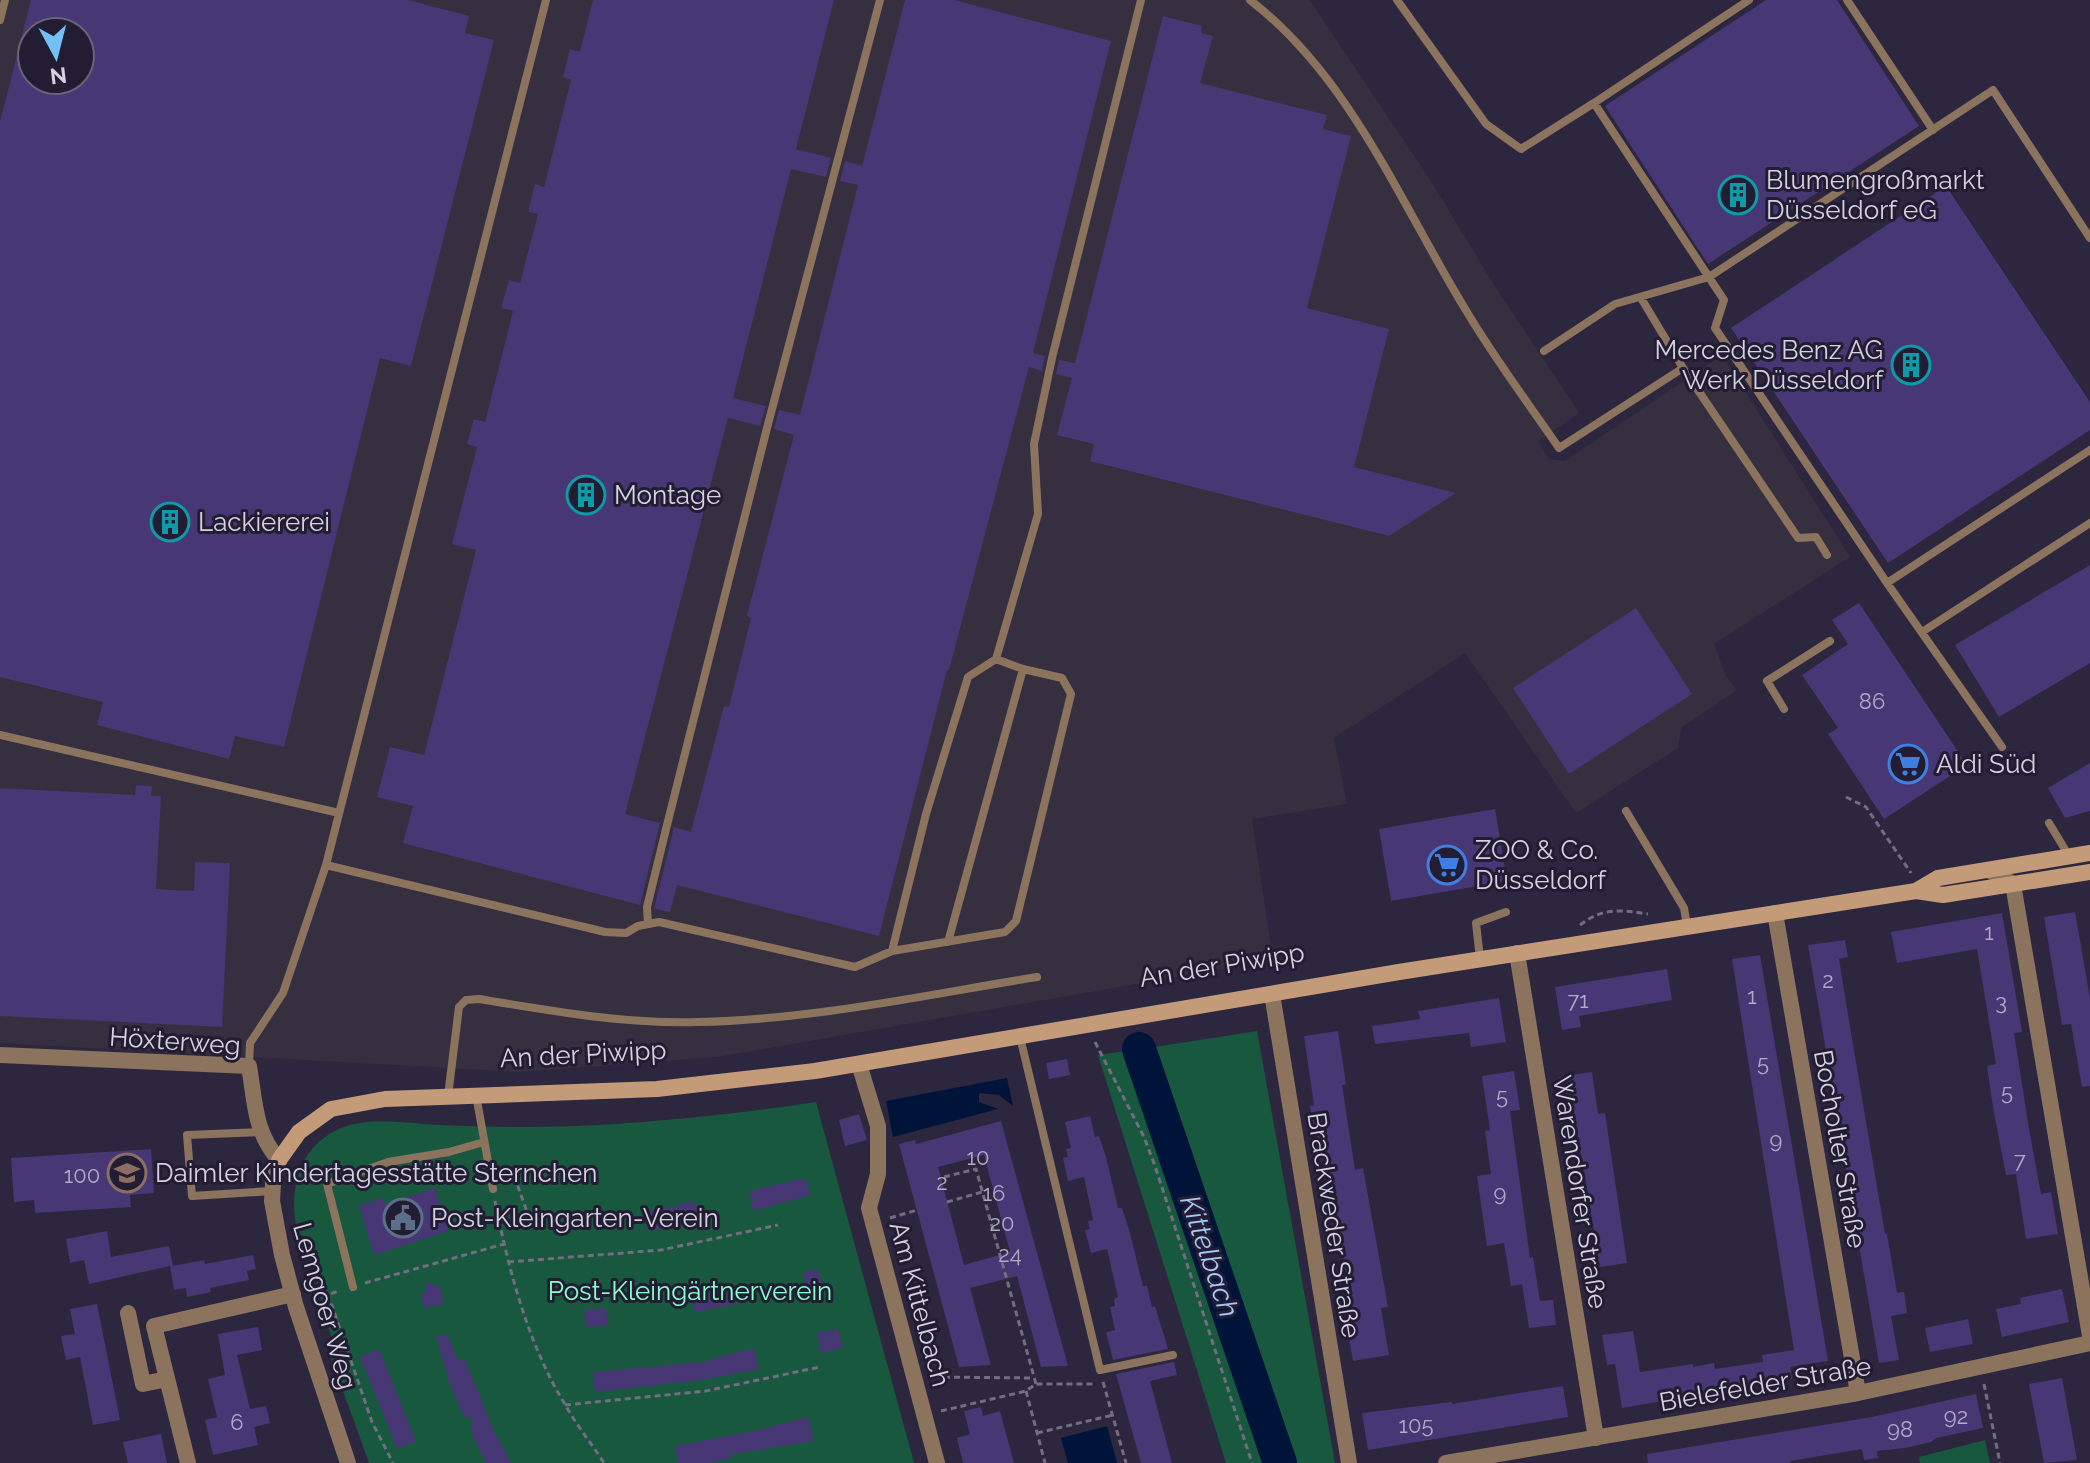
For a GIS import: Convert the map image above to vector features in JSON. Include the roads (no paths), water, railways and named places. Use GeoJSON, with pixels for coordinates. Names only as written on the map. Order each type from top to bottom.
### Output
{"type":"FeatureCollection","features":[{"type":"Feature","properties":{"kind":"street","name":"An der Piwipp"},"geometry":{"type":"LineString","coordinates":[[1916,891],[1938,878],[2090,853]]}},
{"type":"Feature","properties":{"kind":"street"},"geometry":{"type":"LineString","coordinates":[[1989,870],[2013,884],[2090,1336]]}},
{"type":"Feature","properties":{"kind":"street","name":"An der Piwipp"},"geometry":{"type":"LineString","coordinates":[[279,1160],[299,1132],[331,1109],[385,1099],[657,1089],[859,1064],[1687,926],[1916,891],[1943,895],[2090,872]]}},
{"type":"Feature","properties":{"kind":"street","name":"Bocholter Straße"},"geometry":{"type":"LineString","coordinates":[[1775,913],[1858,1393]]}},
{"type":"Feature","properties":{"kind":"street","name":"Warendorfer Straße"},"geometry":{"type":"LineString","coordinates":[[1517,953],[1596,1438]]}},
{"type":"Feature","properties":{"kind":"street","name":"Brackweder Straße"},"geometry":{"type":"LineString","coordinates":[[1272,994],[1349,1463]]}},
{"type":"Feature","properties":{"kind":"street","name":"Höxterweg"},"geometry":{"type":"LineString","coordinates":[[0,1055],[249,1066],[260,1132],[265,1145],[279,1160]]}},
{"type":"Feature","properties":{"kind":"street","name":"Am Kittelbach"},"geometry":{"type":"LineString","coordinates":[[859,1064],[878,1126],[878,1174],[869,1208],[937,1463]]}},
{"type":"Feature","properties":{"kind":"street","name":"Lemgoer Weg"},"geometry":{"type":"LineString","coordinates":[[279,1160],[272,1191],[277,1231],[293,1294],[348,1463]]}},
{"type":"Feature","properties":{"kind":"street"},"geometry":{"type":"LineString","coordinates":[[131,1331],[293,1294]]}},
{"type":"Feature","properties":{"kind":"street"},"geometry":{"type":"LineString","coordinates":[[128,1313],[143,1384],[167,1379]]}},
{"type":"Feature","properties":{"kind":"street"},"geometry":{"type":"LineString","coordinates":[[154,1326],[188,1463]]}},
{"type":"Feature","properties":{"kind":"street","name":"Bielefelder Straße"},"geometry":{"type":"LineString","coordinates":[[1446,1463],[1858,1393],[2090,1343]]}},
{"type":"Feature","properties":{"kind":"lane"},"geometry":{"type":"LineString","coordinates":[[0,20],[5,0]]}},
{"type":"Feature","properties":{"kind":"lane"},"geometry":{"type":"LineString","coordinates":[[249,1066],[250,1043],[283,993],[326,865],[546,0]]}},
{"type":"Feature","properties":{"kind":"lane"},"geometry":{"type":"LineString","coordinates":[[648,924],[647,907],[667,825],[767,428],[880,0]]}},
{"type":"Feature","properties":{"kind":"lane"},"geometry":{"type":"LineString","coordinates":[[892,951],[926,814],[968,677],[996,659],[1038,514],[1034,444],[1052,358],[1141,0]]}},
{"type":"Feature","properties":{"kind":"lane"},"geometry":{"type":"LineString","coordinates":[[1250,0],[1328,80],[1363,130],[1467,314],[1559,448],[1683,368]]}},
{"type":"Feature","properties":{"kind":"lane"},"geometry":{"type":"LineString","coordinates":[[1397,0],[1486,124],[1521,149],[1749,0]]}},
{"type":"Feature","properties":{"kind":"lane"},"geometry":{"type":"LineString","coordinates":[[1847,0],[1933,130]]}},
{"type":"Feature","properties":{"kind":"lane"},"geometry":{"type":"LineString","coordinates":[[1544,351],[1615,304],[1709,277],[1993,90],[2090,238]]}},
{"type":"Feature","properties":{"kind":"lane"},"geometry":{"type":"LineString","coordinates":[[1594,103],[1724,300],[1715,328],[2002,747]]}},
{"type":"Feature","properties":{"kind":"lane"},"geometry":{"type":"LineString","coordinates":[[1641,298],[1683,368],[1798,538],[1816,537],[1827,555]]}},
{"type":"Feature","properties":{"kind":"lane"},"geometry":{"type":"LineString","coordinates":[[1887,583],[2090,450]]}},
{"type":"Feature","properties":{"kind":"lane"},"geometry":{"type":"LineString","coordinates":[[1922,632],[2090,523]]}},
{"type":"Feature","properties":{"kind":"lane"},"geometry":{"type":"LineString","coordinates":[[1784,709],[1767,681],[1830,641]]}},
{"type":"Feature","properties":{"kind":"lane"},"geometry":{"type":"LineString","coordinates":[[326,865],[605,932],[626,933],[638,926],[659,922],[855,967],[892,951],[1005,932],[1016,921],[1071,694],[1062,678],[996,659]]}},
{"type":"Feature","properties":{"kind":"lane"},"geometry":{"type":"LineString","coordinates":[[948,942],[1023,669]]}},
{"type":"Feature","properties":{"kind":"lane"},"geometry":{"type":"LineString","coordinates":[[0,735],[339,813]]}},
{"type":"Feature","properties":{"kind":"lane"},"geometry":{"type":"LineString","coordinates":[[1626,811],[1684,908],[1687,926]]}},
{"type":"Feature","properties":{"kind":"lane"},"geometry":{"type":"LineString","coordinates":[[2049,823],[2069,856]]}},
{"type":"Feature","properties":{"kind":"lane"},"geometry":{"type":"LineString","coordinates":[[1480,959],[1476,923],[1506,912]]}},
{"type":"Feature","properties":{"kind":"lane"},"geometry":{"type":"LineString","coordinates":[[448,1097],[459,1007],[466,1000],[479,999],[590,1017],[694,1023],[814,1013],[1037,977]]}},
{"type":"Feature","properties":{"kind":"lane"},"geometry":{"type":"LineString","coordinates":[[1020,1037],[1100,1370],[1173,1355]]}},
{"type":"Feature","properties":{"kind":"lane"},"geometry":{"type":"LineString","coordinates":[[476,1094],[492,1185]]}},
{"type":"Feature","properties":{"kind":"lane"},"geometry":{"type":"LineString","coordinates":[[260,1132],[187,1135],[192,1196],[272,1191]]}},
{"type":"Feature","properties":{"kind":"lane"},"geometry":{"type":"LineString","coordinates":[[353,1287],[327,1184],[388,1162],[449,1152],[484,1142]]}},
{"type":"Feature","properties":{"kind":"water"},"geometry":{"type":"Polygon","coordinates":[[[1007,1078],[1013,1106],[999,1095],[979,1093],[979,1102],[998,1109],[893,1137],[886,1101],[1007,1078]]]}},
{"type":"Feature","properties":{"kind":"water"},"geometry":{"type":"Polygon","coordinates":[[[1107,1426],[1117,1463],[1068,1463],[1061,1438],[1107,1426]]]}},
{"type":"Feature","properties":{"kind":"waterway","name":"Kittelbach"},"geometry":{"type":"LineString","coordinates":[[1139,1049],[1280,1463]]}},
{"type":"Feature","properties":{"kind":"place","name":"Blumengroßmarkt Düsseldorf eG"},"geometry":{"type":"Point","coordinates":[1738,195]}},
{"type":"Feature","properties":{"kind":"place","name":"Mercedes Benz AG Werk Düsseldorf"},"geometry":{"type":"Point","coordinates":[1911,365]}},
{"type":"Feature","properties":{"kind":"place","name":"Montage"},"geometry":{"type":"Point","coordinates":[586,495]}},
{"type":"Feature","properties":{"kind":"place","name":"Lackiererei"},"geometry":{"type":"Point","coordinates":[170,522]}},
{"type":"Feature","properties":{"kind":"place","name":"Aldi Süd"},"geometry":{"type":"Point","coordinates":[1908,764]}},
{"type":"Feature","properties":{"kind":"place","name":"ZOO & Co. Düsseldorf"},"geometry":{"type":"Point","coordinates":[1447,865]}},
{"type":"Feature","properties":{"kind":"place","name":"Daimler Kindertagesstätte Sternchen"},"geometry":{"type":"Point","coordinates":[127,1173]}},
{"type":"Feature","properties":{"kind":"place","name":"Post-Kleingarten-Verein"},"geometry":{"type":"Point","coordinates":[403,1218]}},
{"type":"Feature","properties":{"kind":"park label","name":"Post-Kleingärtnerverein"},"geometry":{"type":"Point","coordinates":[690,1291]}}]}
